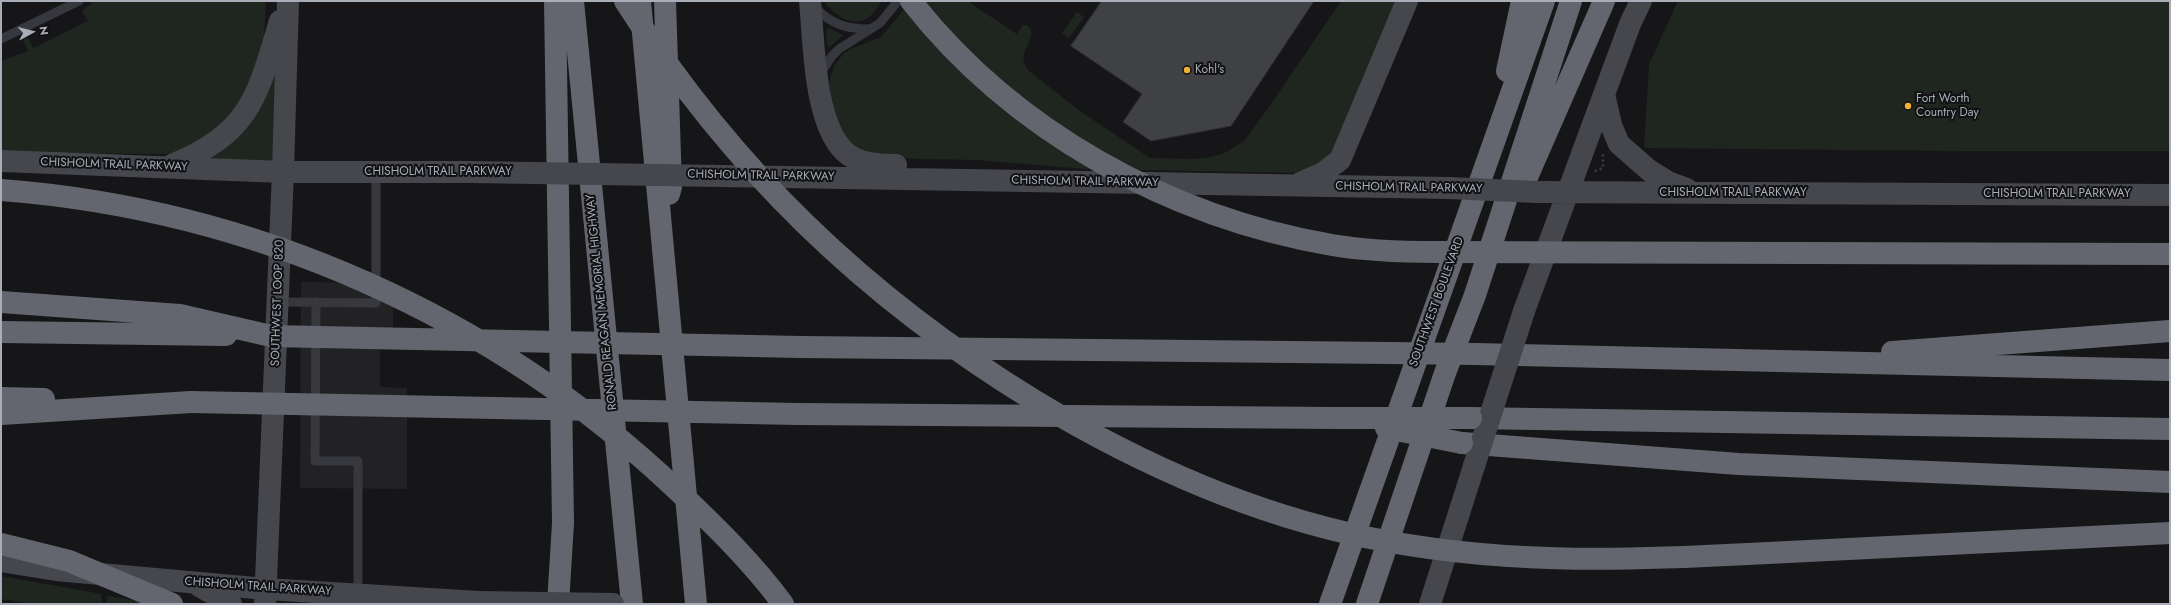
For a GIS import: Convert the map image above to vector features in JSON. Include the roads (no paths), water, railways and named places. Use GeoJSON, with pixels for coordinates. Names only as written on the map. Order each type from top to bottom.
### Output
{"type":"FeatureCollection","features":[{"type":"Feature","properties":{"kind":"highway"},"geometry":{"type":"LineString","coordinates":[[555,1],[563,523],[558,604]]}},
{"type":"Feature","properties":{"kind":"highway","name":"RONALD REAGAN MEMORIAL HIGHWAY"},"geometry":{"type":"LineString","coordinates":[[573,1],[632,604]]}},
{"type":"Feature","properties":{"kind":"highway"},"geometry":{"type":"LineString","coordinates":[[626,1],[676,77],[723,136],[783,203],[857,274],[932,334],[972,362],[1080,428],[1187,482],[1267,511],[1323,527],[1405,544],[1504,556],[1585,560],[1663,559],[2170,533]]}},
{"type":"Feature","properties":{"kind":"highway"},"geometry":{"type":"LineString","coordinates":[[640,1],[696,604]]}},
{"type":"Feature","properties":{"kind":"highway"},"geometry":{"type":"LineString","coordinates":[[660,226],[671,187],[664,1]]}},
{"type":"Feature","properties":{"kind":"highway"},"geometry":{"type":"LineString","coordinates":[[911,1],[943,40],[993,88],[1045,128],[1097,160],[1162,193],[1226,218],[1262,229],[1331,245],[1386,251],[1437,252],[2170,254]]}},
{"type":"Feature","properties":{"kind":"highway"},"geometry":{"type":"LineString","coordinates":[[1487,160],[1522,1]]}},
{"type":"Feature","properties":{"kind":"highway","name":"SOUTHWEST BOULEVARD"},"geometry":{"type":"LineString","coordinates":[[1330,604],[1544,1]]}},
{"type":"Feature","properties":{"kind":"highway"},"geometry":{"type":"LineString","coordinates":[[1475,295],[1571,1]]}},
{"type":"Feature","properties":{"kind":"highway"},"geometry":{"type":"LineString","coordinates":[[1367,604],[1445,373],[1475,295],[1604,1]]}},
{"type":"Feature","properties":{"kind":"highway"},"geometry":{"type":"LineString","coordinates":[[1,190],[130,206],[238,234],[339,270],[428,311],[530,371],[609,429],[701,513],[738,552],[782,604]]}},
{"type":"Feature","properties":{"kind":"highway"},"geometry":{"type":"LineString","coordinates":[[1,302],[180,316],[271,336]]}},
{"type":"Feature","properties":{"kind":"highway"},"geometry":{"type":"LineString","coordinates":[[1764,362],[2170,331]]}},
{"type":"Feature","properties":{"kind":"highway"},"geometry":{"type":"LineString","coordinates":[[1,332],[801,347],[1475,354],[1764,362],[2170,370]]}},
{"type":"Feature","properties":{"kind":"highway"},"geometry":{"type":"LineString","coordinates":[[1,398],[798,414],[1471,418],[2170,429]]}},
{"type":"Feature","properties":{"kind":"highway"},"geometry":{"type":"LineString","coordinates":[[1,414],[191,402]]}},
{"type":"Feature","properties":{"kind":"highway"},"geometry":{"type":"LineString","coordinates":[[1336,418],[1462,443],[1739,464],[2170,482]]}},
{"type":"Feature","properties":{"kind":"highway"},"geometry":{"type":"LineString","coordinates":[[546,604],[563,523]]}},
{"type":"Feature","properties":{"kind":"highway"},"geometry":{"type":"LineString","coordinates":[[1,544],[69,561],[172,604]]}},
{"type":"Feature","properties":{"kind":"main road"},"geometry":{"type":"LineString","coordinates":[[167,167],[199,154],[221,139],[236,124],[253,102],[261,84],[287,1]]}},
{"type":"Feature","properties":{"kind":"main road","name":"SOUTHWEST LOOP 820"},"geometry":{"type":"LineString","coordinates":[[265,596],[283,172],[287,1]]}},
{"type":"Feature","properties":{"kind":"main road"},"geometry":{"type":"LineString","coordinates":[[810,1],[818,78],[826,120],[832,137],[844,152],[859,160],[878,165],[916,166],[948,179]]}},
{"type":"Feature","properties":{"kind":"main road"},"geometry":{"type":"LineString","coordinates":[[1294,185],[1323,173],[1340,160],[1407,1]]}},
{"type":"Feature","properties":{"kind":"main road"},"geometry":{"type":"LineString","coordinates":[[1430,604],[1524,311],[1630,24],[1642,1]]}},
{"type":"Feature","properties":{"kind":"main road"},"geometry":{"type":"LineString","coordinates":[[1604,94],[1611,125],[1619,144],[1650,171],[1662,179],[1698,193]]}},
{"type":"Feature","properties":{"kind":"main road","name":"CHISHOLM TRAIL PARKWAY"},"geometry":{"type":"LineString","coordinates":[[1,161],[283,172],[471,172],[948,179],[1449,188],[1568,193],[2170,195]]}},
{"type":"Feature","properties":{"kind":"main road","name":"CHISHOLM TRAIL PARKWAY"},"geometry":{"type":"LineString","coordinates":[[1,561],[56,570],[191,582],[265,596],[358,594],[479,602],[613,604]]}},
{"type":"Feature","properties":{"kind":"main road"},"geometry":{"type":"LineString","coordinates":[[191,582],[231,604]]}},
{"type":"Feature","properties":{"kind":"lane"},"geometry":{"type":"LineString","coordinates":[[1,39],[79,1]]}},
{"type":"Feature","properties":{"kind":"lane"},"geometry":{"type":"LineString","coordinates":[[810,1],[821,13],[838,25],[855,29],[871,29]]}},
{"type":"Feature","properties":{"kind":"lane"},"geometry":{"type":"LineString","coordinates":[[818,78],[825,65],[839,49],[880,23],[898,1]]}},
{"type":"Feature","properties":{"kind":"lane"},"geometry":{"type":"LineString","coordinates":[[278,302],[376,303],[376,172]]}},
{"type":"Feature","properties":{"kind":"lane"},"geometry":{"type":"LineString","coordinates":[[316,302],[315,461],[358,461],[358,594]]}},
{"type":"Feature","properties":{"kind":"place","name":"Kohl's"},"geometry":{"type":"Point","coordinates":[1187,70]}},
{"type":"Feature","properties":{"kind":"place","name":"Fort Worth Country Day"},"geometry":{"type":"Point","coordinates":[1908,106]}}]}
